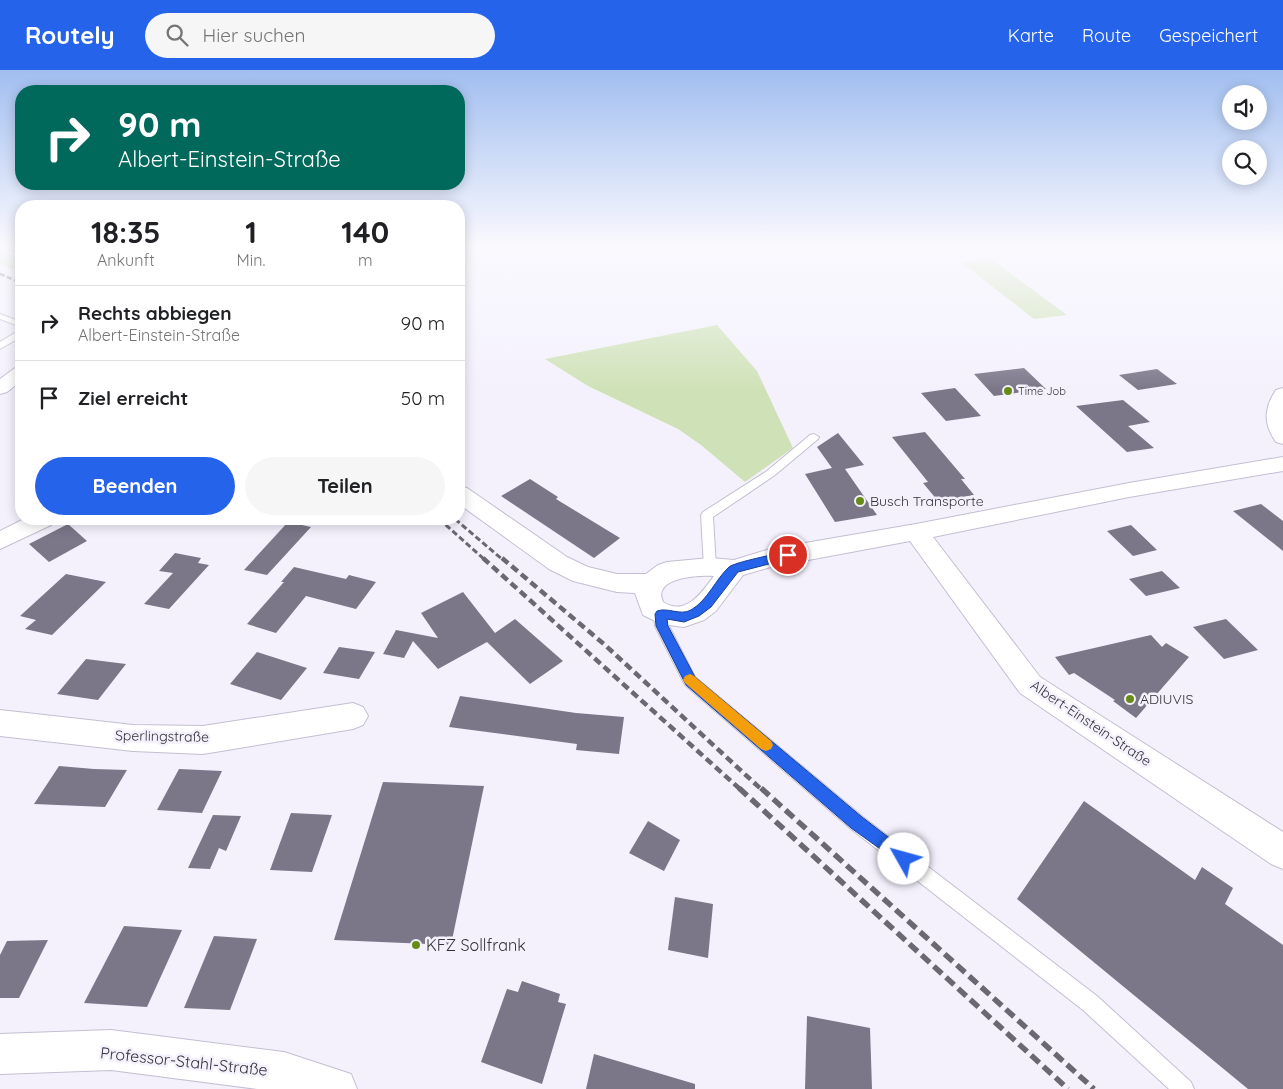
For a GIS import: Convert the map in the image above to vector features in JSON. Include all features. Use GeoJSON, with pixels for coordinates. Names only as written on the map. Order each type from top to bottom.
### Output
{"type":"FeatureCollection","features":[{"type":"Feature","properties":{"kind":"street"},"geometry":{"type":"LineString","coordinates":[[0,388],[15,377]]}},
{"type":"Feature","properties":{"kind":"street"},"geometry":{"type":"LineString","coordinates":[[1283,394],[1274,412],[1276,423],[1283,438]]}},
{"type":"Feature","properties":{"kind":"street"},"geometry":{"type":"LineString","coordinates":[[722,568],[706,604],[695,613],[684,617],[661,614],[652,608],[648,593],[651,584],[667,571],[722,568],[1129,490],[1283,464]]}},
{"type":"Feature","properties":{"kind":"street"},"geometry":{"type":"LineString","coordinates":[[465,497],[558,563],[582,575],[618,583],[651,584]]}},
{"type":"Feature","properties":{"kind":"street"},"geometry":{"type":"LineString","coordinates":[[0,541],[31,525]]}},
{"type":"Feature","properties":{"kind":"street","name":"Albert-Einstein-Straße"},"geometry":{"type":"LineString","coordinates":[[916,532],[1030,685],[1283,852]]}},
{"type":"Feature","properties":{"kind":"street","name":"Sperlingstraße"},"geometry":{"type":"LineString","coordinates":[[0,723],[133,738],[203,740],[353,716]]}},
{"type":"Feature","properties":{"kind":"street","name":"Professor-Stahl-Straße"},"geometry":{"type":"LineString","coordinates":[[0,1054],[111,1050],[284,1072],[336,1089]]}},
{"type":"Feature","properties":{"kind":"lane"},"geometry":{"type":"LineString","coordinates":[[0,316],[15,322]]}},
{"type":"Feature","properties":{"kind":"lane"},"geometry":{"type":"LineString","coordinates":[[0,346],[15,337]]}},
{"type":"Feature","properties":{"kind":"lane"},"geometry":{"type":"LineString","coordinates":[[722,568],[707,515],[771,473],[814,437]]}},
{"type":"Feature","properties":{"kind":"lane"},"geometry":{"type":"LineString","coordinates":[[661,614],[662,626],[690,681],[857,823],[1090,1004],[1184,1089]]}},
{"type":"Feature","properties":{"kind":"green space"},"geometry":{"type":"Polygon","coordinates":[[[1003,295],[1039,295],[1067,315],[1034,319],[1003,295]]]}},
{"type":"Feature","properties":{"kind":"green space"},"geometry":{"type":"Polygon","coordinates":[[[717,325],[757,371],[793,448],[745,482],[701,445],[678,429],[588,386],[545,359],[717,325]]]}},
{"type":"Feature","properties":{"kind":"building"},"geometry":{"type":"Polygon","coordinates":[[[1024,368],[1046,389],[994,396],[974,374],[1024,368]]]}},
{"type":"Feature","properties":{"kind":"building"},"geometry":{"type":"Polygon","coordinates":[[[1157,369],[1177,384],[1138,390],[1119,375],[1157,369]]]}},
{"type":"Feature","properties":{"kind":"building"},"geometry":{"type":"Polygon","coordinates":[[[955,388],[981,416],[946,421],[921,393],[955,388]]]}},
{"type":"Feature","properties":{"kind":"building"},"geometry":{"type":"Polygon","coordinates":[[[1123,400],[1150,422],[1128,426],[1154,448],[1127,452],[1076,406],[1123,400]]]}},
{"type":"Feature","properties":{"kind":"building"},"geometry":{"type":"Polygon","coordinates":[[[925,432],[965,479],[961,479],[974,495],[938,501],[923,483],[928,482],[892,437],[925,432]]]}},
{"type":"Feature","properties":{"kind":"building"},"geometry":{"type":"Polygon","coordinates":[[[838,433],[864,465],[845,469],[877,515],[835,522],[805,474],[832,468],[817,447],[838,433]]]}},
{"type":"Feature","properties":{"kind":"building"},"geometry":{"type":"Polygon","coordinates":[[[530,479],[558,497],[556,499],[620,538],[594,558],[501,496],[530,479]]]}},
{"type":"Feature","properties":{"kind":"building"},"geometry":{"type":"Polygon","coordinates":[[[1261,504],[1283,521],[1283,551],[1233,511],[1261,504]]]}},
{"type":"Feature","properties":{"kind":"building"},"geometry":{"type":"Polygon","coordinates":[[[66,525],[69,525],[87,541],[49,562],[29,544],[66,525]]]}},
{"type":"Feature","properties":{"kind":"building"},"geometry":{"type":"Polygon","coordinates":[[[285,525],[311,527],[267,575],[244,570],[285,525]]]}},
{"type":"Feature","properties":{"kind":"building"},"geometry":{"type":"Polygon","coordinates":[[[1131,525],[1157,550],[1133,556],[1107,531],[1131,525]]]}},
{"type":"Feature","properties":{"kind":"building"},"geometry":{"type":"Polygon","coordinates":[[[175,553],[201,558],[198,563],[209,565],[169,609],[144,604],[173,573],[159,571],[175,553]]]}},
{"type":"Feature","properties":{"kind":"building"},"geometry":{"type":"Polygon","coordinates":[[[294,567],[346,579],[349,575],[376,582],[356,609],[306,596],[276,633],[247,624],[284,582],[281,582],[294,567]]]}},
{"type":"Feature","properties":{"kind":"building"},"geometry":{"type":"Polygon","coordinates":[[[1162,571],[1180,588],[1146,596],[1129,579],[1162,571]]]}},
{"type":"Feature","properties":{"kind":"building"},"geometry":{"type":"Polygon","coordinates":[[[66,574],[106,582],[52,635],[25,629],[36,620],[20,616],[66,574]]]}},
{"type":"Feature","properties":{"kind":"building"},"geometry":{"type":"Polygon","coordinates":[[[463,592],[495,633],[515,619],[563,661],[530,684],[487,642],[438,669],[413,641],[404,658],[383,654],[396,630],[438,638],[421,613],[463,592]]]}},
{"type":"Feature","properties":{"kind":"building"},"geometry":{"type":"Polygon","coordinates":[[[1226,619],[1258,650],[1224,659],[1193,627],[1226,619]]]}},
{"type":"Feature","properties":{"kind":"building"},"geometry":{"type":"Polygon","coordinates":[[[1151,635],[1162,647],[1166,643],[1189,657],[1136,718],[1113,701],[1115,700],[1074,673],[1069,675],[1055,657],[1151,635]]]}},
{"type":"Feature","properties":{"kind":"building"},"geometry":{"type":"Polygon","coordinates":[[[339,647],[375,652],[359,679],[323,673],[339,647]]]}},
{"type":"Feature","properties":{"kind":"building"},"geometry":{"type":"Polygon","coordinates":[[[257,652],[307,668],[281,700],[230,684],[257,652]]]}},
{"type":"Feature","properties":{"kind":"building"},"geometry":{"type":"Polygon","coordinates":[[[86,659],[126,664],[98,700],[57,694],[86,659]]]}},
{"type":"Feature","properties":{"kind":"building"},"geometry":{"type":"Polygon","coordinates":[[[460,696],[576,713],[624,717],[619,754],[576,750],[577,744],[449,727],[460,696]]]}},
{"type":"Feature","properties":{"kind":"building"},"geometry":{"type":"Polygon","coordinates":[[[59,766],[127,770],[105,807],[34,804],[59,766]]]}},
{"type":"Feature","properties":{"kind":"building"},"geometry":{"type":"Polygon","coordinates":[[[179,769],[222,771],[202,813],[157,810],[179,769]]]}},
{"type":"Feature","properties":{"kind":"building"},"geometry":{"type":"Polygon","coordinates":[[[383,782],[484,786],[451,945],[334,940],[383,782]]]}},
{"type":"Feature","properties":{"kind":"building"},"geometry":{"type":"Polygon","coordinates":[[[1084,801],[1195,880],[1202,867],[1233,888],[1225,904],[1283,945],[1283,1089],[1248,1089],[1017,899],[1084,801]]]}},
{"type":"Feature","properties":{"kind":"building"},"geometry":{"type":"Polygon","coordinates":[[[291,813],[332,815],[312,872],[270,870],[291,813]]]}},
{"type":"Feature","properties":{"kind":"building"},"geometry":{"type":"Polygon","coordinates":[[[213,815],[241,816],[226,851],[219,848],[210,869],[188,868],[213,815]]]}},
{"type":"Feature","properties":{"kind":"building"},"geometry":{"type":"Polygon","coordinates":[[[648,821],[680,840],[664,871],[629,853],[648,821]]]}},
{"type":"Feature","properties":{"kind":"building"},"geometry":{"type":"Polygon","coordinates":[[[675,897],[713,904],[708,958],[668,950],[675,897]]]}},
{"type":"Feature","properties":{"kind":"building"},"geometry":{"type":"Polygon","coordinates":[[[124,926],[182,930],[147,1007],[84,1003],[124,926]]]}},
{"type":"Feature","properties":{"kind":"building"},"geometry":{"type":"Polygon","coordinates":[[[214,936],[257,939],[230,1010],[184,1008],[214,936]]]}},
{"type":"Feature","properties":{"kind":"building"},"geometry":{"type":"Polygon","coordinates":[[[48,940],[19,998],[0,998],[0,955],[7,941],[48,940]]]}},
{"type":"Feature","properties":{"kind":"building"},"geometry":{"type":"Polygon","coordinates":[[[522,981],[560,994],[558,1002],[566,1004],[542,1084],[481,1062],[507,989],[518,992],[522,981]]]}},
{"type":"Feature","properties":{"kind":"building"},"geometry":{"type":"Polygon","coordinates":[[[807,1016],[870,1028],[872,1089],[805,1089],[807,1016]]]}},
{"type":"Feature","properties":{"kind":"building"},"geometry":{"type":"Polygon","coordinates":[[[594,1054],[695,1084],[695,1089],[586,1089],[594,1054]]]}},
{"type":"Feature","properties":{"kind":"railway"},"geometry":{"type":"LineString","coordinates":[[446,525],[485,560]]}},
{"type":"Feature","properties":{"kind":"railway"},"geometry":{"type":"LineString","coordinates":[[462,525],[503,560]]}},
{"type":"Feature","properties":{"kind":"railway"},"geometry":{"type":"LineString","coordinates":[[483,558],[741,790]]}},
{"type":"Feature","properties":{"kind":"railway"},"geometry":{"type":"LineString","coordinates":[[502,558],[605,645],[762,790]]}},
{"type":"Feature","properties":{"kind":"railway"},"geometry":{"type":"LineString","coordinates":[[739,788],[1068,1089]]}},
{"type":"Feature","properties":{"kind":"railway"},"geometry":{"type":"LineString","coordinates":[[761,788],[1094,1089]]}},
{"type":"Feature","properties":{"kind":"slow traffic"},"geometry":{"type":"LineString","coordinates":[[690,680],[766,745]]}},
{"type":"Feature","properties":{"kind":"place","name":"Time Job"},"geometry":{"type":"Point","coordinates":[1008,391]}},
{"type":"Feature","properties":{"kind":"place","name":"Busch Transporte"},"geometry":{"type":"Point","coordinates":[860,501]}},
{"type":"Feature","properties":{"kind":"place","name":"ADIUVIS"},"geometry":{"type":"Point","coordinates":[1130,699]}},
{"type":"Feature","properties":{"kind":"place","name":"KFZ Sollfrank"},"geometry":{"type":"Point","coordinates":[416,945]}},
{"type":"Feature","properties":{"kind":"route"},"geometry":{"type":"LineString","coordinates":[[788,555],[770,558],[734,569],[706,604],[695,613],[684,617],[661,614],[662,626],[690,681],[857,823],[904,859]]}}]}
